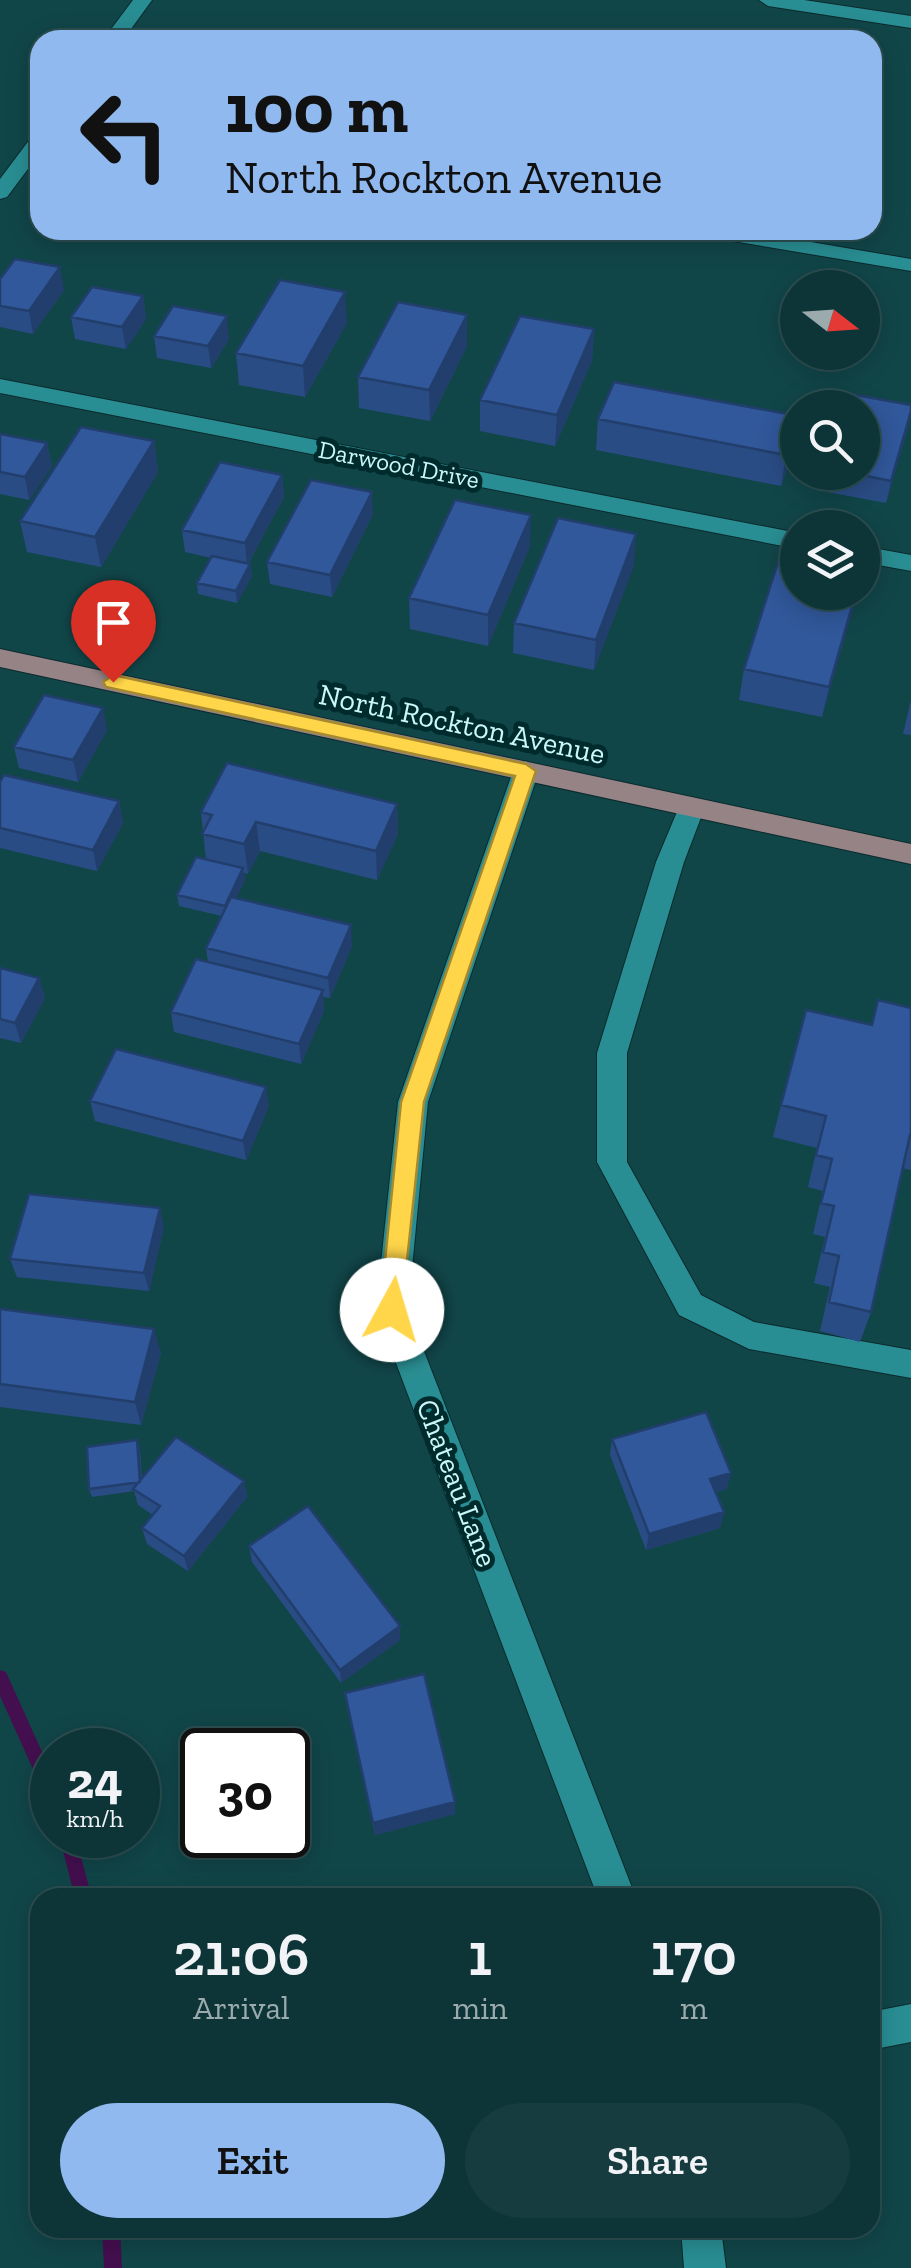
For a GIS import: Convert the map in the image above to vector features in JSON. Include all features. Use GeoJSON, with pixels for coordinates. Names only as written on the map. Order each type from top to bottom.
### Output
{"type":"FeatureCollection","features":[{"type":"Feature","properties":{"kind":"main road","name":"North Rockton Avenue"},"geometry":{"type":"LineString","coordinates":[[0,658],[911,854]]}},
{"type":"Feature","properties":{"kind":"street"},"geometry":{"type":"LineString","coordinates":[[121,30],[143,0]]}},
{"type":"Feature","properties":{"kind":"street"},"geometry":{"type":"LineString","coordinates":[[768,0],[911,22]]}},
{"type":"Feature","properties":{"kind":"street"},"geometry":{"type":"LineString","coordinates":[[0,193],[30,153]]}},
{"type":"Feature","properties":{"kind":"street"},"geometry":{"type":"LineString","coordinates":[[761,240],[911,266]]}},
{"type":"Feature","properties":{"kind":"street","name":"Darwood Drive"},"geometry":{"type":"LineString","coordinates":[[0,386],[780,538]]}},
{"type":"Feature","properties":{"kind":"street"},"geometry":{"type":"LineString","coordinates":[[880,557],[911,563]]}},
{"type":"Feature","properties":{"kind":"street","name":"Chateau Lane"},"geometry":{"type":"LineString","coordinates":[[526,771],[412,1102],[392,1310],[613,1888]]}},
{"type":"Feature","properties":{"kind":"street"},"geometry":{"type":"LineString","coordinates":[[692,807],[670,862],[612,1053],[612,1162],[640,1220],[690,1305],[749,1335],[911,1364]]}},
{"type":"Feature","properties":{"kind":"street"},"geometry":{"type":"LineString","coordinates":[[880,2029],[911,2024]]}},
{"type":"Feature","properties":{"kind":"street"},"geometry":{"type":"LineString","coordinates":[[701,2238],[705,2268]]}},
{"type":"Feature","properties":{"kind":"building"},"geometry":{"type":"Polygon","coordinates":[[[15,259],[60,267],[29,311],[0,306],[0,279],[15,259]]]}},
{"type":"Feature","properties":{"kind":"building"},"geometry":{"type":"Polygon","coordinates":[[[280,280],[345,292],[303,366],[236,353],[280,280]]]}},
{"type":"Feature","properties":{"kind":"building"},"geometry":{"type":"Polygon","coordinates":[[[92,287],[143,296],[122,327],[71,317],[92,287]]]}},
{"type":"Feature","properties":{"kind":"building"},"geometry":{"type":"Polygon","coordinates":[[[398,302],[467,315],[429,390],[358,377],[398,302]]]}},
{"type":"Feature","properties":{"kind":"building"},"geometry":{"type":"Polygon","coordinates":[[[173,306],[227,316],[208,346],[154,336],[173,306]]]}},
{"type":"Feature","properties":{"kind":"building"},"geometry":{"type":"Polygon","coordinates":[[[520,316],[594,329],[557,415],[480,400],[520,316]]]}},
{"type":"Feature","properties":{"kind":"building"},"geometry":{"type":"Polygon","coordinates":[[[614,382],[780,413],[780,454],[598,419],[614,382]]]}},
{"type":"Feature","properties":{"kind":"building"},"geometry":{"type":"Polygon","coordinates":[[[880,399],[911,405],[891,481],[880,479],[880,399]]]}},
{"type":"Feature","properties":{"kind":"building"},"geometry":{"type":"Polygon","coordinates":[[[81,427],[154,441],[95,537],[20,521],[81,427]]]}},
{"type":"Feature","properties":{"kind":"building"},"geometry":{"type":"Polygon","coordinates":[[[0,434],[47,443],[25,477],[0,472],[0,434]]]}},
{"type":"Feature","properties":{"kind":"building"},"geometry":{"type":"Polygon","coordinates":[[[220,462],[282,475],[245,543],[182,530],[220,462]]]}},
{"type":"Feature","properties":{"kind":"building"},"geometry":{"type":"Polygon","coordinates":[[[311,480],[372,492],[330,575],[267,562],[311,480]]]}},
{"type":"Feature","properties":{"kind":"building"},"geometry":{"type":"Polygon","coordinates":[[[455,500],[531,515],[488,615],[409,598],[455,500]]]}},
{"type":"Feature","properties":{"kind":"building"},"geometry":{"type":"Polygon","coordinates":[[[558,518],[636,534],[596,640],[514,623],[558,518]]]}},
{"type":"Feature","properties":{"kind":"building"},"geometry":{"type":"Polygon","coordinates":[[[212,556],[250,564],[236,591],[197,583],[212,556]]]}},
{"type":"Feature","properties":{"kind":"building"},"geometry":{"type":"Polygon","coordinates":[[[778,562],[780,610],[851,610],[829,687],[744,669],[778,562]]]}},
{"type":"Feature","properties":{"kind":"building"},"geometry":{"type":"Polygon","coordinates":[[[44,695],[103,708],[73,760],[14,747],[44,695]]]}},
{"type":"Feature","properties":{"kind":"building"},"geometry":{"type":"Polygon","coordinates":[[[227,763],[397,804],[376,851],[256,822],[244,844],[202,834],[212,815],[201,812],[227,763]]]}},
{"type":"Feature","properties":{"kind":"building"},"geometry":{"type":"Polygon","coordinates":[[[4,775],[119,801],[93,850],[0,828],[0,782],[4,775]]]}},
{"type":"Feature","properties":{"kind":"building"},"geometry":{"type":"Polygon","coordinates":[[[196,857],[243,868],[225,906],[177,895],[196,857]]]}},
{"type":"Feature","properties":{"kind":"building"},"geometry":{"type":"Polygon","coordinates":[[[231,897],[351,925],[328,978],[206,948],[231,897]]]}},
{"type":"Feature","properties":{"kind":"building"},"geometry":{"type":"Polygon","coordinates":[[[196,959],[323,990],[299,1044],[171,1012],[196,959]]]}},
{"type":"Feature","properties":{"kind":"building"},"geometry":{"type":"Polygon","coordinates":[[[0,968],[39,978],[15,1023],[0,1019],[0,968]]]}},
{"type":"Feature","properties":{"kind":"building"},"geometry":{"type":"Polygon","coordinates":[[[878,1000],[911,1008],[911,1135],[871,1312],[829,1302],[839,1256],[823,1252],[834,1206],[821,1203],[832,1159],[816,1155],[826,1116],[781,1105],[806,1010],[872,1025],[878,1000]]]}},
{"type":"Feature","properties":{"kind":"building"},"geometry":{"type":"Polygon","coordinates":[[[116,1049],[266,1087],[243,1141],[90,1101],[116,1049]]]}},
{"type":"Feature","properties":{"kind":"building"},"geometry":{"type":"Polygon","coordinates":[[[29,1194],[160,1208],[144,1273],[10,1259],[29,1194]]]}},
{"type":"Feature","properties":{"kind":"building"},"geometry":{"type":"Polygon","coordinates":[[[0,1309],[154,1329],[135,1402],[0,1384],[0,1309]]]}},
{"type":"Feature","properties":{"kind":"building"},"geometry":{"type":"Polygon","coordinates":[[[706,1412],[731,1473],[710,1479],[724,1512],[649,1534],[612,1439],[706,1412]]]}},
{"type":"Feature","properties":{"kind":"building"},"geometry":{"type":"Polygon","coordinates":[[[176,1437],[244,1481],[184,1556],[142,1528],[160,1506],[133,1489],[176,1437]]]}},
{"type":"Feature","properties":{"kind":"building"},"geometry":{"type":"Polygon","coordinates":[[[137,1440],[140,1482],[89,1489],[87,1447],[137,1440]]]}},
{"type":"Feature","properties":{"kind":"building"},"geometry":{"type":"Polygon","coordinates":[[[308,1506],[400,1626],[340,1670],[249,1546],[308,1506]]]}},
{"type":"Feature","properties":{"kind":"building"},"geometry":{"type":"Polygon","coordinates":[[[424,1674],[455,1802],[373,1823],[345,1693],[424,1674]]]}},
{"type":"Feature","properties":{"kind":"waterway"},"geometry":{"type":"LineString","coordinates":[[0,1678],[30,1744]]}},
{"type":"Feature","properties":{"kind":"waterway"},"geometry":{"type":"LineString","coordinates":[[73,1858],[81,1888]]}},
{"type":"Feature","properties":{"kind":"waterway"},"geometry":{"type":"LineString","coordinates":[[112,2238],[113,2268]]}},
{"type":"Feature","properties":{"kind":"route"},"geometry":{"type":"LineString","coordinates":[[113,682],[526,771],[412,1102],[392,1310]]}}]}
